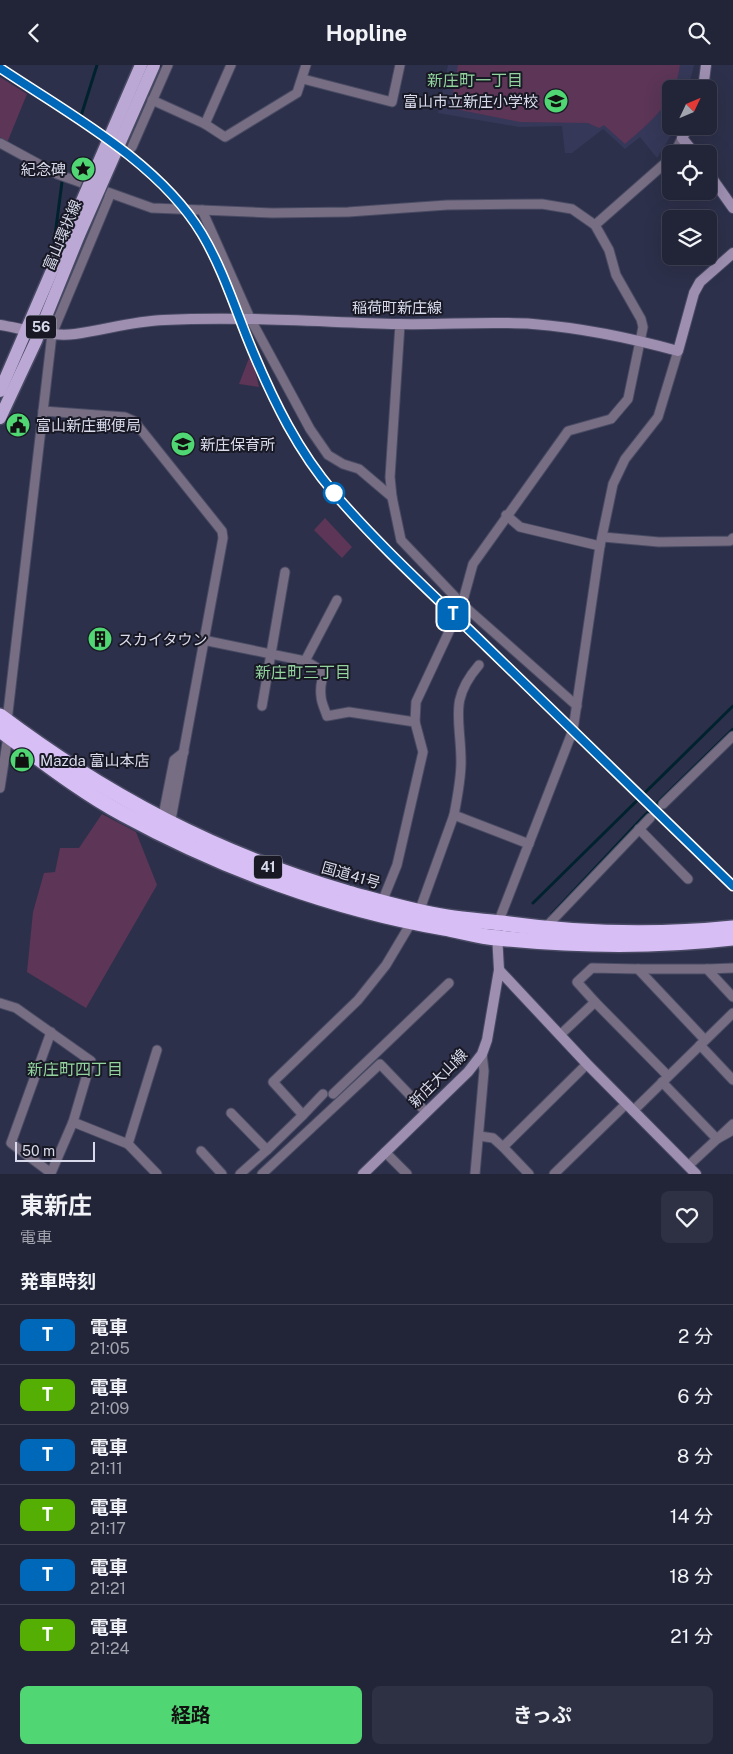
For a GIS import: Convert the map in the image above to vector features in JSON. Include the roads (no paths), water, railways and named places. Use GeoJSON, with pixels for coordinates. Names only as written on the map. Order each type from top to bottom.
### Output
{"type":"FeatureCollection","features":[{"type":"Feature","properties":{"kind":"highway","name":"国道41号"},"geometry":{"type":"LineString","coordinates":[[4,725],[128,802],[164,828],[249,873],[368,911],[497,931],[636,944],[733,938]]}},
{"type":"Feature","properties":{"kind":"highway","name":"国道41号"},"geometry":{"type":"LineString","coordinates":[[164,828],[307,881],[382,903],[415,917]]}},
{"type":"Feature","properties":{"kind":"highway","name":"国道41号"},"geometry":{"type":"LineString","coordinates":[[497,931],[545,928],[570,937],[733,928]]}},
{"type":"Feature","properties":{"kind":"main road","name":"富山環状線"},"geometry":{"type":"LineString","coordinates":[[0,418],[40,332],[74,233],[141,65]]}},
{"type":"Feature","properties":{"kind":"main road","name":"富山環状線"},"geometry":{"type":"LineString","coordinates":[[74,233],[154,65]]}},
{"type":"Feature","properties":{"kind":"main road"},"geometry":{"type":"LineString","coordinates":[[704,80],[706,65]]}},
{"type":"Feature","properties":{"kind":"main road"},"geometry":{"type":"LineString","coordinates":[[684,135],[682,138],[688,145]]}},
{"type":"Feature","properties":{"kind":"main road"},"geometry":{"type":"LineString","coordinates":[[717,185],[733,208]]}},
{"type":"Feature","properties":{"kind":"main road"},"geometry":{"type":"LineString","coordinates":[[678,351],[694,293],[700,282],[733,253]]}},
{"type":"Feature","properties":{"kind":"main road","name":"稲荷町新庄線"},"geometry":{"type":"LineString","coordinates":[[0,325],[40,332],[73,334],[126,323],[163,319],[250,318],[400,324],[453,322],[533,324],[641,341],[678,351]]}},
{"type":"Feature","properties":{"kind":"main road","name":"富山環状線"},"geometry":{"type":"LineString","coordinates":[[0,391],[40,332]]}},
{"type":"Feature","properties":{"kind":"main road","name":"新庄大山線"},"geometry":{"type":"LineString","coordinates":[[363,1174],[468,1072],[482,1054],[487,1040],[499,970],[497,931]]}},
{"type":"Feature","properties":{"kind":"main road"},"geometry":{"type":"LineString","coordinates":[[499,970],[587,1064],[696,1174]]}},
{"type":"Feature","properties":{"kind":"street"},"geometry":{"type":"LineString","coordinates":[[132,147],[168,65]]}},
{"type":"Feature","properties":{"kind":"street"},"geometry":{"type":"LineString","coordinates":[[205,124],[231,65]]}},
{"type":"Feature","properties":{"kind":"street"},"geometry":{"type":"LineString","coordinates":[[152,100],[205,124],[225,137],[297,93],[306,65]]}},
{"type":"Feature","properties":{"kind":"street"},"geometry":{"type":"LineString","coordinates":[[303,79],[392,101],[400,65]]}},
{"type":"Feature","properties":{"kind":"street"},"geometry":{"type":"LineString","coordinates":[[678,145],[682,138]]}},
{"type":"Feature","properties":{"kind":"street"},"geometry":{"type":"LineString","coordinates":[[0,143],[56,174],[110,195],[152,208],[272,213],[348,212],[447,205],[542,204],[572,209],[595,225],[609,250],[616,275],[642,319],[641,341],[628,399],[611,419],[568,431],[472,564],[462,604],[440,656],[416,702],[414,722],[423,752],[397,865],[382,903]]}},
{"type":"Feature","properties":{"kind":"street"},"geometry":{"type":"LineString","coordinates":[[595,225],[662,167]]}},
{"type":"Feature","properties":{"kind":"street"},"geometry":{"type":"LineString","coordinates":[[0,789],[4,725],[43,411],[40,332],[110,195]]}},
{"type":"Feature","properties":{"kind":"street"},"geometry":{"type":"LineString","coordinates":[[202,210],[250,318],[310,429],[328,455],[343,464],[359,469],[392,497]]}},
{"type":"Feature","properties":{"kind":"street"},"geometry":{"type":"LineString","coordinates":[[400,324],[390,477],[401,540],[462,604],[577,706]]}},
{"type":"Feature","properties":{"kind":"street"},"geometry":{"type":"LineString","coordinates":[[497,931],[568,744],[577,706],[601,541],[613,484],[625,459],[658,417],[678,351]]}},
{"type":"Feature","properties":{"kind":"street"},"geometry":{"type":"LineString","coordinates":[[43,411],[125,417],[134,421],[222,531],[223,538],[184,752],[174,760],[164,828]]}},
{"type":"Feature","properties":{"kind":"street"},"geometry":{"type":"LineString","coordinates":[[506,515],[520,527],[601,541],[732,541]]}},
{"type":"Feature","properties":{"kind":"street"},"geometry":{"type":"LineString","coordinates":[[262,706],[285,572]]}},
{"type":"Feature","properties":{"kind":"street"},"geometry":{"type":"LineString","coordinates":[[305,661],[338,600]]}},
{"type":"Feature","properties":{"kind":"street"},"geometry":{"type":"LineString","coordinates":[[203,640],[305,661],[320,669],[324,676],[320,695],[326,716],[350,712],[414,722]]}},
{"type":"Feature","properties":{"kind":"street"},"geometry":{"type":"LineString","coordinates":[[303,1115],[273,1082],[358,1000],[386,965],[415,917],[454,815],[461,762],[459,697],[466,680],[480,665]]}},
{"type":"Feature","properties":{"kind":"street"},"geometry":{"type":"LineString","coordinates":[[663,804],[733,736]]}},
{"type":"Feature","properties":{"kind":"street"},"geometry":{"type":"LineString","coordinates":[[454,815],[529,844]]}},
{"type":"Feature","properties":{"kind":"street"},"geometry":{"type":"LineString","coordinates":[[545,928],[650,819]]}},
{"type":"Feature","properties":{"kind":"street"},"geometry":{"type":"LineString","coordinates":[[639,829],[688,879]]}},
{"type":"Feature","properties":{"kind":"street"},"geometry":{"type":"LineString","coordinates":[[717,1139],[577,982],[592,968],[707,969],[733,967]]}},
{"type":"Feature","properties":{"kind":"street"},"geometry":{"type":"LineString","coordinates":[[638,969],[733,1080]]}},
{"type":"Feature","properties":{"kind":"street"},"geometry":{"type":"LineString","coordinates":[[707,969],[733,997]]}},
{"type":"Feature","properties":{"kind":"street"},"geometry":{"type":"LineString","coordinates":[[333,1094],[449,983]]}},
{"type":"Feature","properties":{"kind":"street"},"geometry":{"type":"LineString","coordinates":[[560,1035],[595,1002]]}},
{"type":"Feature","properties":{"kind":"street"},"geometry":{"type":"LineString","coordinates":[[0,1003],[16,1008],[51,1032],[91,1061],[72,1122],[50,1173],[11,1143],[51,1032]]}},
{"type":"Feature","properties":{"kind":"street"},"geometry":{"type":"LineString","coordinates":[[554,1174],[629,1107],[665,1079],[733,1013]]}},
{"type":"Feature","properties":{"kind":"street"},"geometry":{"type":"LineString","coordinates":[[380,1049],[380,1064],[426,1112]]}},
{"type":"Feature","properties":{"kind":"street"},"geometry":{"type":"LineString","coordinates":[[128,1144],[157,1050]]}},
{"type":"Feature","properties":{"kind":"street"},"geometry":{"type":"LineString","coordinates":[[475,1174],[484,1071],[482,1054]]}},
{"type":"Feature","properties":{"kind":"street"},"geometry":{"type":"LineString","coordinates":[[262,1174],[380,1064]]}},
{"type":"Feature","properties":{"kind":"street"},"geometry":{"type":"LineString","coordinates":[[503,1147],[587,1064]]}},
{"type":"Feature","properties":{"kind":"street"},"geometry":{"type":"LineString","coordinates":[[240,1174],[323,1095]]}},
{"type":"Feature","properties":{"kind":"street"},"geometry":{"type":"LineString","coordinates":[[231,1113],[267,1150]]}},
{"type":"Feature","properties":{"kind":"street"},"geometry":{"type":"LineString","coordinates":[[72,1122],[128,1144],[157,1174]]}},
{"type":"Feature","properties":{"kind":"street"},"geometry":{"type":"LineString","coordinates":[[688,1166],[733,1124]]}},
{"type":"Feature","properties":{"kind":"street"},"geometry":{"type":"LineString","coordinates":[[717,1139],[733,1130]]}},
{"type":"Feature","properties":{"kind":"street"},"geometry":{"type":"LineString","coordinates":[[479,1136],[493,1138],[529,1174]]}},
{"type":"Feature","properties":{"kind":"street"},"geometry":{"type":"LineString","coordinates":[[200,1151],[222,1174]]}},
{"type":"Feature","properties":{"kind":"street"},"geometry":{"type":"LineString","coordinates":[[385,1152],[407,1174]]}},
{"type":"Feature","properties":{"kind":"waterway"},"geometry":{"type":"LineString","coordinates":[[81,116],[97,65]]}},
{"type":"Feature","properties":{"kind":"waterway"},"geometry":{"type":"LineString","coordinates":[[54,243],[62,182]]}},
{"type":"Feature","properties":{"kind":"waterway"},"geometry":{"type":"LineString","coordinates":[[533,903],[733,706]]}},
{"type":"Feature","properties":{"kind":"waterway"},"geometry":{"type":"LineString","coordinates":[[552,914],[644,816],[733,729]]}},
{"type":"Feature","properties":{"kind":"railway"},"geometry":{"type":"LineString","coordinates":[[0,68],[110,141],[162,184],[184,208],[202,234],[217,262],[278,408],[298,443],[321,477],[369,532],[407,570],[733,886]]}},
{"type":"Feature","properties":{"kind":"train","name":"T"},"geometry":{"type":"LineString","coordinates":[[0,68],[139,162],[184,208],[202,233],[218,265],[232,295],[254,354],[281,413],[308,460],[334,493],[446,607],[733,886]]}},
{"type":"Feature","properties":{"kind":"place","name":"富山市立新庄小学校"},"geometry":{"type":"Point","coordinates":[556,101]}},
{"type":"Feature","properties":{"kind":"place","name":"紀念碑"},"geometry":{"type":"Point","coordinates":[83,169]}},
{"type":"Feature","properties":{"kind":"place","name":"富山新庄郵便局"},"geometry":{"type":"Point","coordinates":[18,425]}},
{"type":"Feature","properties":{"kind":"place","name":"新庄保育所"},"geometry":{"type":"Point","coordinates":[183,444]}},
{"type":"Feature","properties":{"kind":"place","name":"スカイタウン"},"geometry":{"type":"Point","coordinates":[100,639]}},
{"type":"Feature","properties":{"kind":"place","name":"Mazda 富山本店"},"geometry":{"type":"Point","coordinates":[22,760]}},
{"type":"Feature","properties":{"kind":"district","name":"新庄町一丁目"},"geometry":{"type":"Point","coordinates":[475,80]}},
{"type":"Feature","properties":{"kind":"district","name":"新庄町三丁目"},"geometry":{"type":"Point","coordinates":[303,672]}},
{"type":"Feature","properties":{"kind":"district","name":"新庄町四丁目"},"geometry":{"type":"Point","coordinates":[75,1069]}}]}
